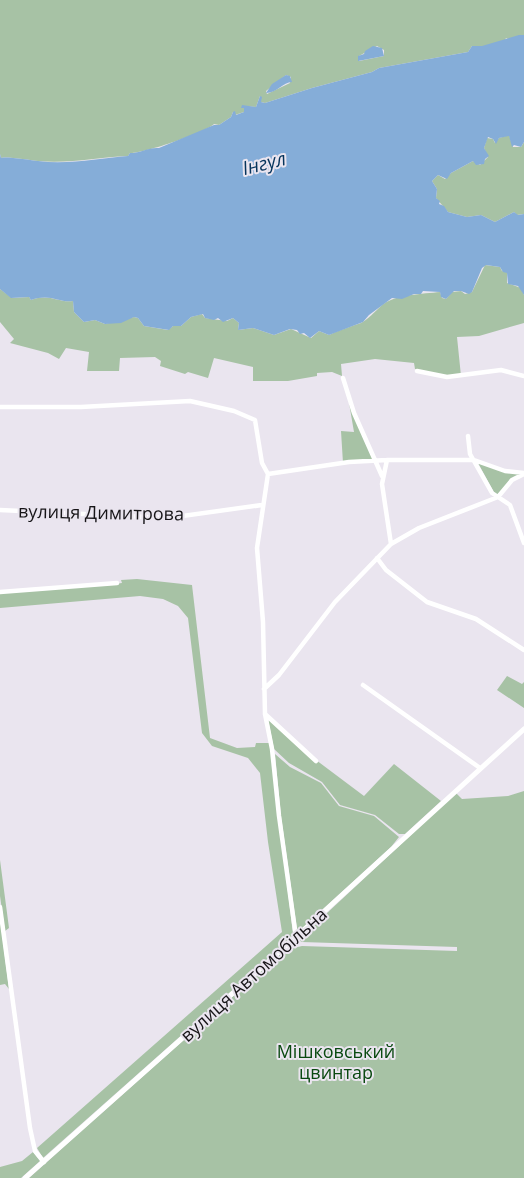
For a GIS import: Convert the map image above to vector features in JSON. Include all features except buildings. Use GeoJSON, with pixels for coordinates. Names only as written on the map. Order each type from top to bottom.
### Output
{"type":"FeatureCollection","features":[{"type":"Feature","properties":{"kind":"street"},"geometry":{"type":"LineString","coordinates":[[417,371],[447,377],[494,370],[524,376]]}},
{"type":"Feature","properties":{"kind":"street"},"geometry":{"type":"LineString","coordinates":[[342,378],[354,413],[382,476],[391,544]]}},
{"type":"Feature","properties":{"kind":"street"},"geometry":{"type":"LineString","coordinates":[[0,406],[80,407],[190,401],[234,411],[256,420],[262,463],[268,474],[257,548],[263,622],[265,714],[272,747],[280,824],[296,937]]}},
{"type":"Feature","properties":{"kind":"street"},"geometry":{"type":"LineString","coordinates":[[468,436],[470,454],[485,482],[498,498],[508,502]]}},
{"type":"Feature","properties":{"kind":"street"},"geometry":{"type":"LineString","coordinates":[[382,476],[387,460]]}},
{"type":"Feature","properties":{"kind":"street"},"geometry":{"type":"LineString","coordinates":[[268,474],[387,460],[474,460],[505,471],[524,473]]}},
{"type":"Feature","properties":{"kind":"street"},"geometry":{"type":"LineString","coordinates":[[264,689],[277,678],[322,617],[391,544],[420,528],[498,498],[512,480],[524,473]]}},
{"type":"Feature","properties":{"kind":"street"},"geometry":{"type":"LineString","coordinates":[[506,487],[504,495],[513,511],[524,543]]}},
{"type":"Feature","properties":{"kind":"street","name":"вулиця Димитрова"},"geometry":{"type":"LineString","coordinates":[[0,510],[168,518],[262,505]]}},
{"type":"Feature","properties":{"kind":"street"},"geometry":{"type":"LineString","coordinates":[[376,558],[386,570],[427,602],[487,625],[524,650]]}},
{"type":"Feature","properties":{"kind":"street"},"geometry":{"type":"LineString","coordinates":[[0,592],[117,583]]}},
{"type":"Feature","properties":{"kind":"street"},"geometry":{"type":"LineString","coordinates":[[264,674],[277,678]]}},
{"type":"Feature","properties":{"kind":"street"},"geometry":{"type":"LineString","coordinates":[[363,685],[480,768]]}},
{"type":"Feature","properties":{"kind":"street"},"geometry":{"type":"LineString","coordinates":[[265,714],[316,761]]}},
{"type":"Feature","properties":{"kind":"street","name":"вулиця Автомобільна"},"geometry":{"type":"LineString","coordinates":[[25,1178],[292,943],[296,937],[524,729]]}},
{"type":"Feature","properties":{"kind":"street"},"geometry":{"type":"LineString","coordinates":[[0,907],[30,1128],[35,1151],[44,1162]]}},
{"type":"Feature","properties":{"kind":"green space"},"geometry":{"type":"Polygon","coordinates":[[[0,0],[524,0],[524,35],[506,38],[505,40],[482,47],[472,46],[468,52],[379,68],[372,72],[265,103],[261,102],[260,96],[256,107],[244,106],[244,112],[235,115],[233,112],[231,117],[219,125],[214,124],[188,137],[147,150],[130,153],[128,156],[50,162],[1,158],[0,0]],[[377,46],[359,56],[359,61],[384,56],[384,50],[377,46]],[[286,75],[266,91],[267,94],[290,83],[291,77],[286,75]]]}},
{"type":"Feature","properties":{"kind":"green space"},"geometry":{"type":"Polygon","coordinates":[[[509,135],[513,147],[521,147],[524,142],[524,214],[517,215],[514,212],[495,222],[481,215],[467,217],[448,212],[436,198],[437,189],[432,181],[438,175],[445,179],[451,173],[473,161],[480,165],[488,157],[484,148],[487,138],[493,139],[495,143],[499,138],[509,135]]]}},
{"type":"Feature","properties":{"kind":"green space"},"geometry":{"type":"Polygon","coordinates":[[[485,265],[500,267],[502,271],[507,272],[507,283],[521,288],[524,295],[524,323],[479,336],[457,337],[461,376],[439,376],[415,369],[414,363],[375,359],[341,364],[342,376],[332,372],[317,373],[317,376],[288,381],[253,381],[253,367],[214,358],[208,378],[188,372],[185,374],[160,366],[161,361],[155,357],[120,358],[119,371],[87,371],[89,352],[66,348],[59,359],[48,353],[10,343],[14,339],[0,322],[0,289],[12,298],[29,297],[31,300],[43,297],[73,301],[74,312],[84,322],[95,320],[105,324],[134,317],[138,318],[144,326],[168,330],[173,326],[181,326],[191,317],[202,314],[205,318],[227,321],[233,318],[239,323],[238,330],[253,328],[274,335],[291,329],[311,338],[319,331],[329,335],[361,323],[381,306],[393,299],[440,292],[442,298],[446,299],[452,292],[461,291],[465,294],[472,292],[485,265]]]}},
{"type":"Feature","properties":{"kind":"green space"},"geometry":{"type":"Polygon","coordinates":[[[348,397],[373,459],[343,463],[341,431],[354,432],[348,397]]]}},
{"type":"Feature","properties":{"kind":"green space"},"geometry":{"type":"Polygon","coordinates":[[[478,463],[520,474],[498,494],[495,494],[478,463]]]}},
{"type":"Feature","properties":{"kind":"green space"},"geometry":{"type":"Polygon","coordinates":[[[137,579],[192,585],[210,738],[237,748],[255,747],[256,743],[270,743],[293,934],[290,939],[43,1158],[37,1148],[282,932],[268,842],[260,773],[248,758],[212,746],[202,733],[188,618],[178,606],[163,599],[140,596],[0,608],[0,593],[114,584],[122,583],[121,580],[137,579]]]}},
{"type":"Feature","properties":{"kind":"green space"},"geometry":{"type":"Polygon","coordinates":[[[507,676],[522,684],[524,682],[524,708],[497,690],[507,676]]]}},
{"type":"Feature","properties":{"kind":"green space"},"geometry":{"type":"Polygon","coordinates":[[[268,719],[316,760],[364,796],[394,764],[441,801],[405,834],[399,834],[375,815],[340,805],[322,782],[289,763],[274,749],[268,719]]]}},
{"type":"Feature","properties":{"kind":"green space"},"geometry":{"type":"Polygon","coordinates":[[[275,754],[290,767],[321,783],[339,806],[374,816],[399,837],[391,847],[300,930],[297,929],[281,816],[275,754]]]}},
{"type":"Feature","properties":{"kind":"green space","name":"Мішковський цвинтар"},"geometry":{"type":"Polygon","coordinates":[[[524,791],[524,1178],[29,1178],[285,950],[302,946],[457,951],[457,947],[302,942],[298,940],[456,793],[462,799],[508,796],[524,791]]]}},
{"type":"Feature","properties":{"kind":"green space"},"geometry":{"type":"Polygon","coordinates":[[[0,860],[9,928],[5,931],[0,896],[0,860]]]}},
{"type":"Feature","properties":{"kind":"green space"},"geometry":{"type":"Polygon","coordinates":[[[0,918],[9,989],[5,984],[0,985],[0,918]]]}},
{"type":"Feature","properties":{"kind":"green space"},"geometry":{"type":"Polygon","coordinates":[[[33,1152],[40,1161],[21,1178],[0,1178],[0,1167],[22,1161],[33,1152]]]}},
{"type":"Feature","properties":{"kind":"water","name":"Інгул"},"geometry":{"type":"Polygon","coordinates":[[[524,35],[524,142],[521,147],[514,145],[512,147],[509,136],[499,138],[496,144],[493,139],[488,137],[484,148],[489,156],[485,159],[484,164],[476,165],[473,161],[451,173],[447,179],[438,175],[432,181],[437,189],[436,198],[440,201],[439,204],[444,206],[448,212],[467,217],[481,215],[495,222],[514,212],[518,215],[524,214],[524,295],[518,286],[508,284],[507,273],[503,272],[500,267],[486,265],[482,268],[472,292],[469,294],[454,291],[446,299],[441,297],[440,292],[423,291],[421,294],[414,294],[402,299],[392,298],[369,315],[363,322],[329,335],[319,331],[310,338],[304,333],[300,334],[297,330],[290,329],[274,335],[253,328],[238,330],[239,323],[233,318],[223,322],[218,318],[214,320],[205,318],[203,314],[191,317],[181,326],[173,326],[169,330],[144,326],[138,318],[134,317],[121,323],[105,324],[95,320],[84,322],[74,312],[73,301],[44,297],[31,300],[29,297],[11,298],[0,289],[0,154],[1,158],[50,162],[72,162],[128,156],[130,153],[159,148],[214,125],[219,125],[231,117],[233,112],[235,111],[236,115],[244,112],[244,108],[241,108],[242,105],[256,107],[260,96],[262,97],[261,102],[265,103],[372,72],[379,68],[468,52],[472,46],[482,46],[524,35]]]}},
{"type":"Feature","properties":{"kind":"water"},"geometry":{"type":"Polygon","coordinates":[[[373,46],[382,48],[384,56],[358,61],[358,56],[364,54],[365,51],[373,46]]]}},
{"type":"Feature","properties":{"kind":"water"},"geometry":{"type":"Polygon","coordinates":[[[286,75],[290,76],[292,82],[270,93],[266,93],[272,84],[286,75]]]}}]}
